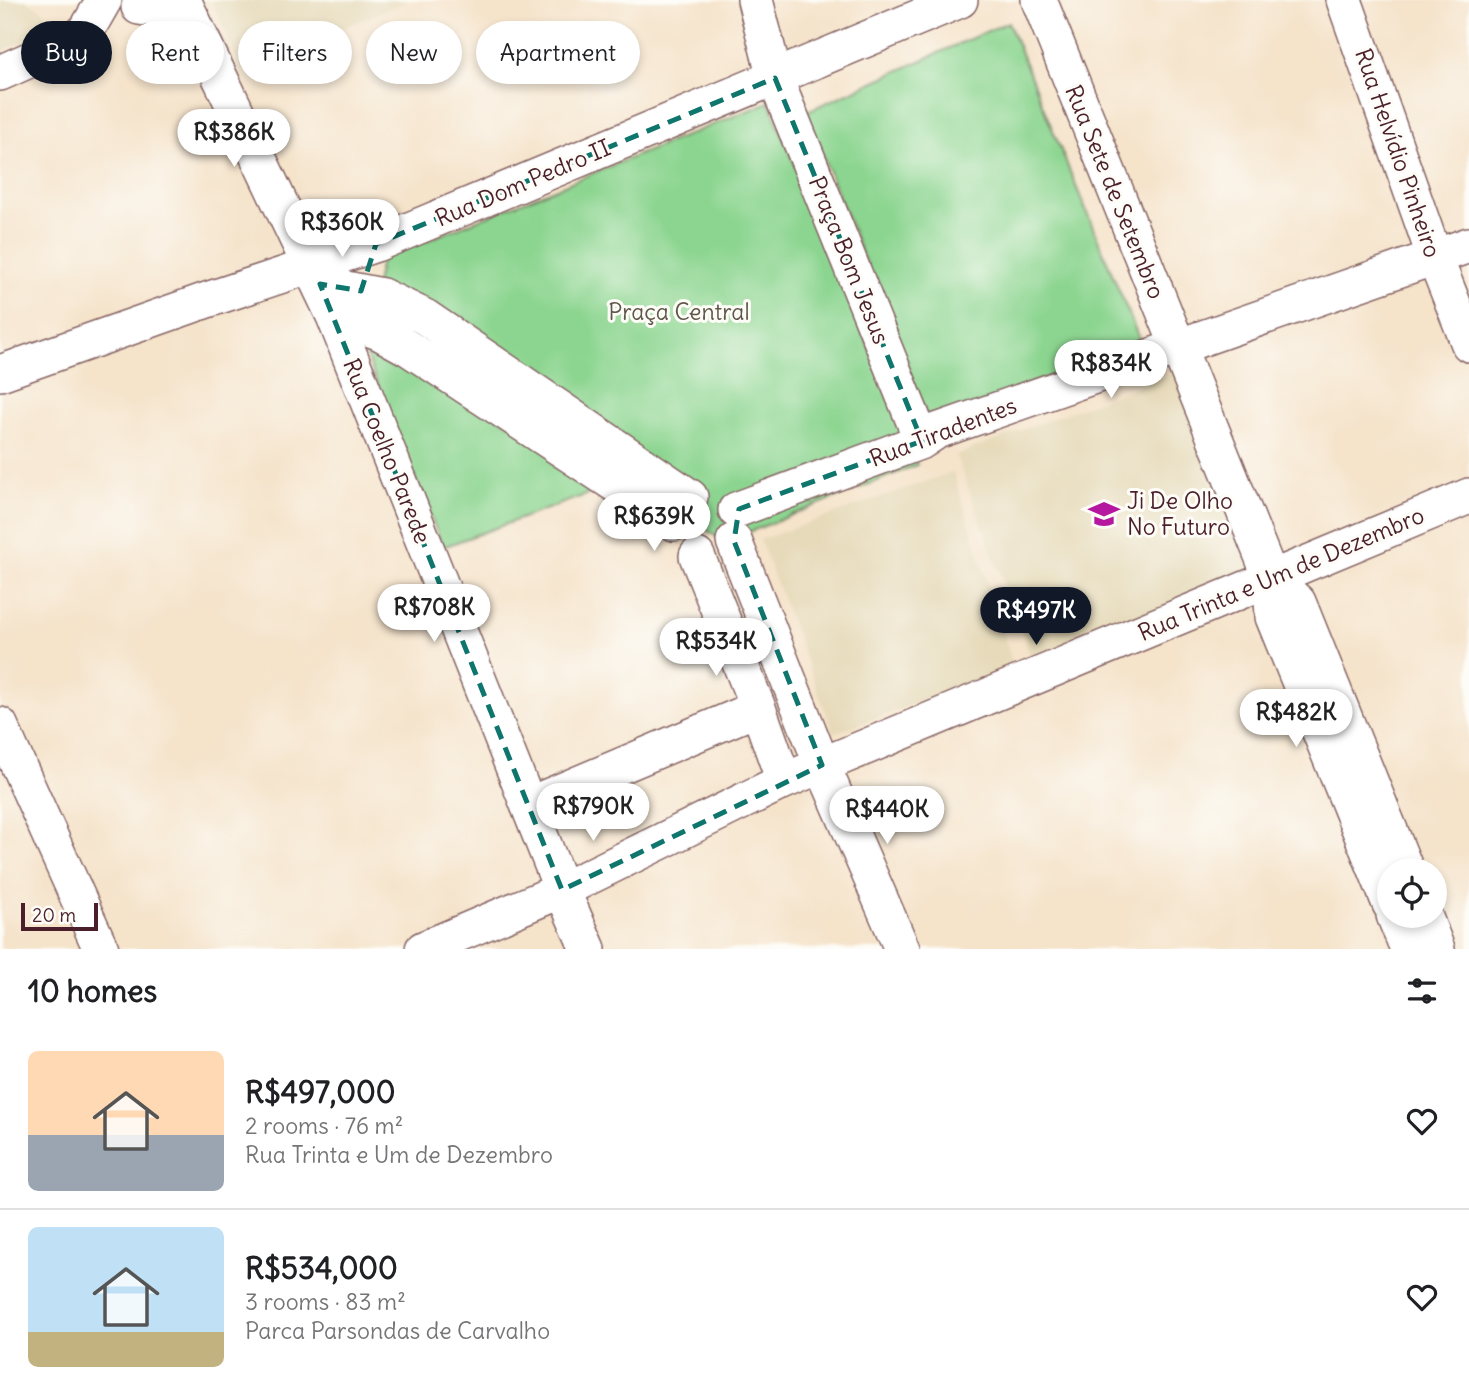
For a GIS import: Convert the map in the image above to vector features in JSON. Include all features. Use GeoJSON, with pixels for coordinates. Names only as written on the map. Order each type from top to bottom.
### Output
{"type":"FeatureCollection","features":[{"type":"Feature","properties":{"kind":"street","name":"Praça Bom Jesus"},"geometry":{"type":"LineString","coordinates":[[755,0],[775,78],[922,441]]}},
{"type":"Feature","properties":{"kind":"street","name":"Rua Dom Pedro II"},"geometry":{"type":"LineString","coordinates":[[0,373],[204,301],[316,275],[376,244],[960,0]]}},
{"type":"Feature","properties":{"kind":"street","name":"Rua Sete de Setembro"},"geometry":{"type":"LineString","coordinates":[[1039,0],[1271,578],[1273,617],[1377,872]]}},
{"type":"Feature","properties":{"kind":"street","name":"Rua Helvídio Pinheiro"},"geometry":{"type":"LineString","coordinates":[[1344,0],[1435,258],[1469,344]]}},
{"type":"Feature","properties":{"kind":"street"},"geometry":{"type":"LineString","coordinates":[[0,73],[78,38],[126,2],[186,7]]}},
{"type":"Feature","properties":{"kind":"street","name":"Rua Coelho Parede"},"geometry":{"type":"LineString","coordinates":[[186,7],[334,316],[562,890],[588,949]]}},
{"type":"Feature","properties":{"kind":"street"},"geometry":{"type":"LineString","coordinates":[[361,291],[376,244]]}},
{"type":"Feature","properties":{"kind":"street","name":"Rua Tiradentes"},"geometry":{"type":"LineString","coordinates":[[735,526],[922,441],[937,431],[1469,245]]}},
{"type":"Feature","properties":{"kind":"street"},"geometry":{"type":"LineString","coordinates":[[316,275],[382,296],[425,317],[682,510]]}},
{"type":"Feature","properties":{"kind":"street"},"geometry":{"type":"LineString","coordinates":[[334,316],[379,332],[408,348],[682,510]]}},
{"type":"Feature","properties":{"kind":"street"},"geometry":{"type":"LineString","coordinates":[[784,781],[697,556],[680,544],[682,510],[700,493],[720,495],[735,526],[822,765],[902,949]]}},
{"type":"Feature","properties":{"kind":"street","name":"Rua Trinta e Um de Dezembro"},"geometry":{"type":"LineString","coordinates":[[423,949],[562,890],[784,781],[1469,496]]}},
{"type":"Feature","properties":{"kind":"street"},"geometry":{"type":"LineString","coordinates":[[697,556],[718,555],[727,550],[735,526]]}},
{"type":"Feature","properties":{"kind":"street","name":"Rua Sete de Setembro"},"geometry":{"type":"LineString","coordinates":[[1271,578],[1298,602],[1401,858]]}},
{"type":"Feature","properties":{"kind":"street"},"geometry":{"type":"LineString","coordinates":[[528,805],[758,708]]}},
{"type":"Feature","properties":{"kind":"street"},"geometry":{"type":"LineString","coordinates":[[0,725],[101,949]]}},
{"type":"Feature","properties":{"kind":"street"},"geometry":{"type":"LineString","coordinates":[[1399,928],[1408,949]]}},
{"type":"Feature","properties":{"kind":"street"},"geometry":{"type":"LineString","coordinates":[[1429,928],[1437,949]]}},
{"type":"Feature","properties":{"kind":"highlighted area"},"geometry":{"type":"Polygon","coordinates":[[[775,78],[922,441],[739,509],[734,541],[822,765],[562,890],[320,284],[361,291],[376,244],[775,78]]]}},
{"type":"Feature","properties":{"kind":"shaded area"},"geometry":{"type":"Polygon","coordinates":[[[0,0],[25,0],[45,12],[48,21],[21,21],[21,42],[0,52],[0,0]]]}},
{"type":"Feature","properties":{"kind":"shaded area"},"geometry":{"type":"Polygon","coordinates":[[[212,0],[409,0],[352,24],[352,21],[238,21],[238,62],[224,28],[224,21],[221,21],[212,0]]]}},
{"type":"Feature","properties":{"kind":"shaded area","name":"Ji De Olho No Futuro"},"geometry":{"type":"Polygon","coordinates":[[[1178,371],[1253,573],[1031,657],[956,455],[1178,371]]]}},
{"type":"Feature","properties":{"kind":"shaded area"},"geometry":{"type":"Polygon","coordinates":[[[953,472],[1014,668],[834,733],[760,540],[953,472]]]}},
{"type":"Feature","properties":{"kind":"green space"},"geometry":{"type":"Polygon","coordinates":[[[1008,22],[1140,341],[930,424],[805,112],[1008,22]]]}},
{"type":"Feature","properties":{"kind":"green space","name":"Praça Central"},"geometry":{"type":"Polygon","coordinates":[[[769,102],[917,465],[724,542],[374,294],[381,259],[769,102]]]}},
{"type":"Feature","properties":{"kind":"green space"},"geometry":{"type":"Polygon","coordinates":[[[381,345],[610,486],[443,547],[365,353],[381,345]]]}},
{"type":"Feature","properties":{"kind":"place","name":"Ji De Olho No Futuro"},"geometry":{"type":"Point","coordinates":[1104,514]}}]}
